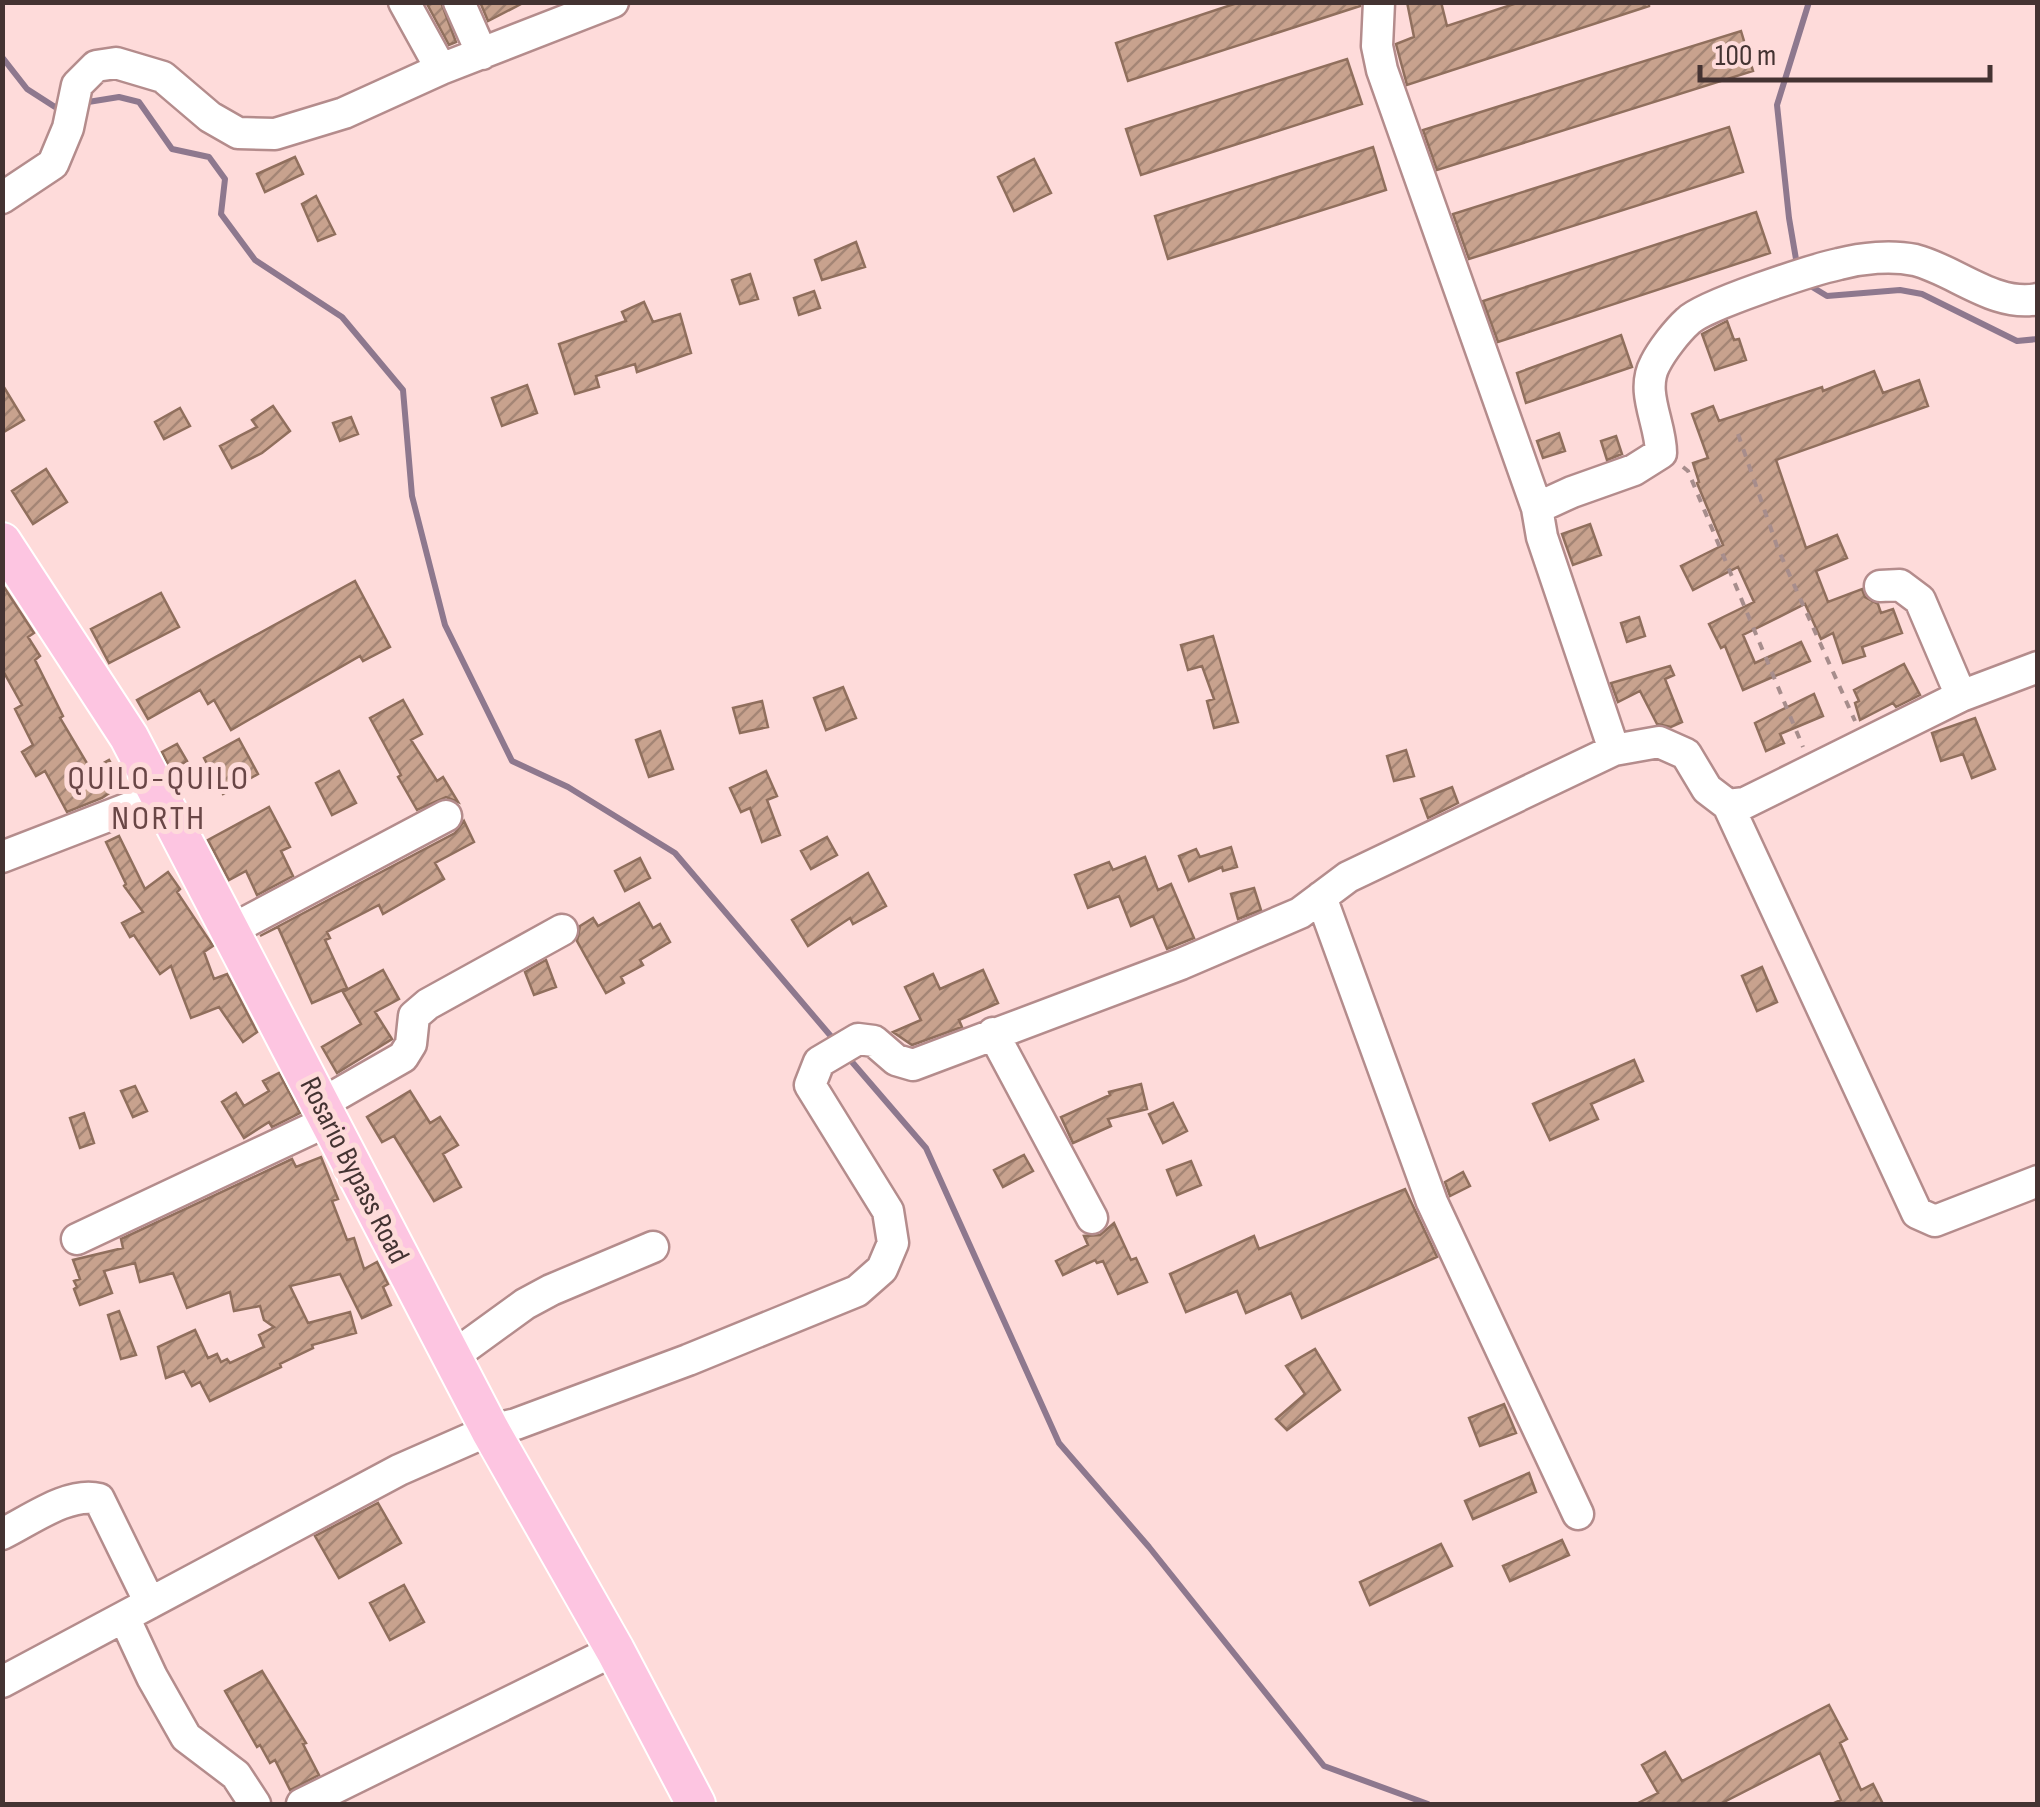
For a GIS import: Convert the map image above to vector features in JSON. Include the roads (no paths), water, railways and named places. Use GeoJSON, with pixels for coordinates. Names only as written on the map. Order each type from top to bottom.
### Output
{"type":"FeatureCollection","features":[{"type":"Feature","properties":{"kind":"main road","name":"Rosario Bypass Road"},"geometry":{"type":"LineString","coordinates":[[2,542],[129,737],[490,1430],[615,1650],[696,1804]]}},
{"type":"Feature","properties":{"kind":"street"},"geometry":{"type":"LineString","coordinates":[[404,2],[442,69]]}},
{"type":"Feature","properties":{"kind":"street"},"geometry":{"type":"LineString","coordinates":[[458,2],[482,54]]}},
{"type":"Feature","properties":{"kind":"street"},"geometry":{"type":"LineString","coordinates":[[2,198],[53,164],[68,128],[77,85],[96,66],[116,63],[162,78],[210,117],[238,133],[276,134],[344,113],[442,69],[613,2]]}},
{"type":"Feature","properties":{"kind":"street"},"geometry":{"type":"LineString","coordinates":[[1378,2],[1382,70],[1537,508],[1542,537],[1614,750]]}},
{"type":"Feature","properties":{"kind":"street"},"geometry":{"type":"LineString","coordinates":[[1537,508],[1634,470],[1661,453],[1661,434],[1648,387],[1654,364],[1688,320],[1710,308],[1839,264],[1894,257],[1918,261],[2005,299],[2038,300]]}},
{"type":"Feature","properties":{"kind":"street"},"geometry":{"type":"LineString","coordinates":[[1880,586],[1900,585],[1920,600],[1961,696]]}},
{"type":"Feature","properties":{"kind":"street"},"geometry":{"type":"LineString","coordinates":[[1728,806],[1745,804],[1961,696],[2038,667]]}},
{"type":"Feature","properties":{"kind":"street"},"geometry":{"type":"LineString","coordinates":[[2,1682],[398,1470],[490,1430],[516,1424],[670,1366],[858,1290],[882,1269],[894,1243],[888,1210],[810,1085],[819,1062],[858,1039],[874,1041],[896,1060],[913,1065],[1180,964],[1300,912],[1348,877],[1614,750],[1658,742],[1686,754],[1707,789],[1728,806],[1918,1213],[1936,1221],[2038,1181]]}},
{"type":"Feature","properties":{"kind":"street"},"geometry":{"type":"LineString","coordinates":[[2,857],[160,796]]}},
{"type":"Feature","properties":{"kind":"street"},"geometry":{"type":"LineString","coordinates":[[231,930],[446,816]]}},
{"type":"Feature","properties":{"kind":"street"},"geometry":{"type":"LineString","coordinates":[[1321,897],[1432,1202],[1578,1514]]}},
{"type":"Feature","properties":{"kind":"street"},"geometry":{"type":"LineString","coordinates":[[78,1239],[325,1112],[403,1057],[411,1044],[414,1016],[428,1004],[562,930]]}},
{"type":"Feature","properties":{"kind":"street"},"geometry":{"type":"LineString","coordinates":[[994,1034],[1092,1218]]}},
{"type":"Feature","properties":{"kind":"street"},"geometry":{"type":"LineString","coordinates":[[452,1358],[525,1304],[653,1247]]}},
{"type":"Feature","properties":{"kind":"street"},"geometry":{"type":"LineString","coordinates":[[2,1534],[74,1499],[88,1496],[98,1500],[137,1610],[152,1677],[186,1737],[236,1775],[255,1804]]}},
{"type":"Feature","properties":{"kind":"street"},"geometry":{"type":"LineString","coordinates":[[302,1804],[615,1650]]}},
{"type":"Feature","properties":{"kind":"waterway"},"geometry":{"type":"LineString","coordinates":[[1797,265],[1777,105],[1809,2]]}},
{"type":"Feature","properties":{"kind":"waterway"},"geometry":{"type":"LineString","coordinates":[[2,57],[27,89],[55,107],[65,105]]}},
{"type":"Feature","properties":{"kind":"waterway"},"geometry":{"type":"LineString","coordinates":[[82,103],[119,97],[139,102],[172,149],[209,157],[225,179],[221,214],[255,260],[342,317],[403,390],[412,496],[445,625],[512,761],[568,787],[675,853],[835,1041]]}},
{"type":"Feature","properties":{"kind":"waterway"},"geometry":{"type":"LineString","coordinates":[[1809,285],[1827,296],[1900,290],[1922,294],[2017,341],[2038,339]]}},
{"type":"Feature","properties":{"kind":"waterway"},"geometry":{"type":"LineString","coordinates":[[846,1055],[926,1148],[1059,1443],[1149,1547],[1324,1766],[1428,1804]]}},
{"type":"Feature","properties":{"kind":"district","name":"QUILO-QUILO NORTH"},"geometry":{"type":"Point","coordinates":[159,797]}}]}
